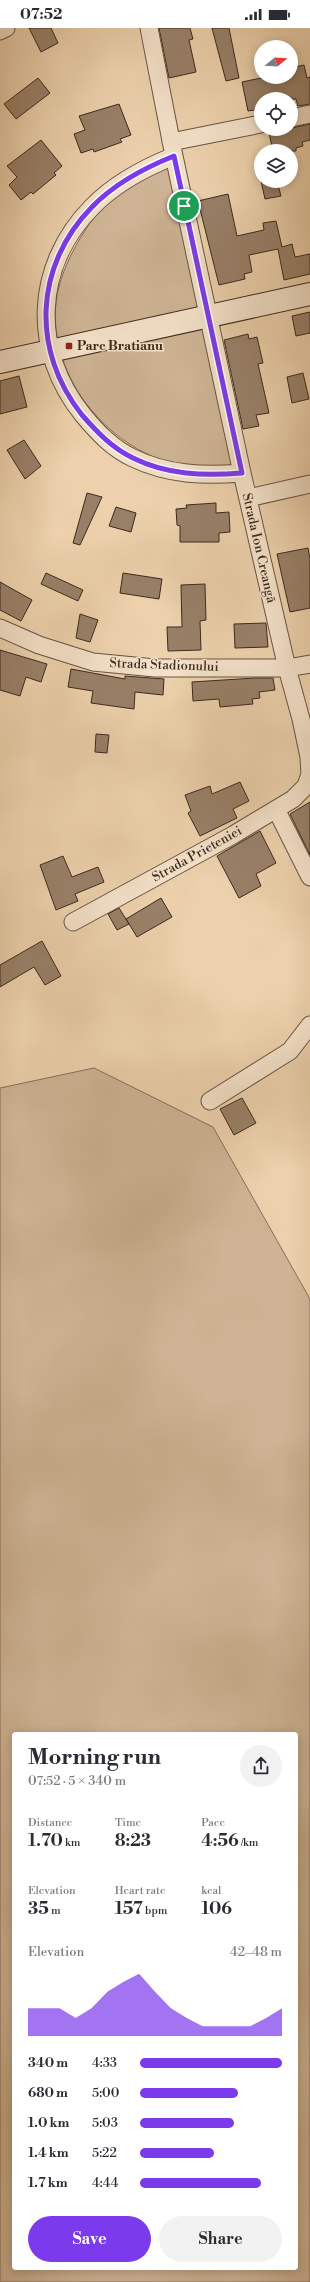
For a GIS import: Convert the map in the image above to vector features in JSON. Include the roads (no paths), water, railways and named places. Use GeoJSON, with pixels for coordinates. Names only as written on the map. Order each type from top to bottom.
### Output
{"type":"FeatureCollection","features":[{"type":"Feature","properties":{"kind":"main road"},"geometry":{"type":"LineString","coordinates":[[0,362],[310,294]]}},
{"type":"Feature","properties":{"kind":"street"},"geometry":{"type":"LineString","coordinates":[[0,31],[6,28]]}},
{"type":"Feature","properties":{"kind":"street","name":"Strada Ion Creangă"},"geometry":{"type":"LineString","coordinates":[[149,28],[172,149],[208,316],[242,473],[287,668]]}},
{"type":"Feature","properties":{"kind":"street"},"geometry":{"type":"LineString","coordinates":[[298,117],[310,114]]}},
{"type":"Feature","properties":{"kind":"street"},"geometry":{"type":"LineString","coordinates":[[242,473],[215,475],[182,474],[157,468],[138,460],[111,444],[93,428],[77,408],[62,385],[49,351],[46,333],[46,303],[52,273],[62,248],[78,223],[108,192],[172,149],[254,126]]}},
{"type":"Feature","properties":{"kind":"street"},"geometry":{"type":"LineString","coordinates":[[248,498],[310,484]]}},
{"type":"Feature","properties":{"kind":"street","name":"Strada Stadionului"},"geometry":{"type":"LineString","coordinates":[[0,628],[39,645],[93,662],[155,668],[287,668],[310,664]]}},
{"type":"Feature","properties":{"kind":"street","name":"Strada Prieteniei"},"geometry":{"type":"LineString","coordinates":[[73,922],[233,835],[293,799],[306,786],[310,774],[309,757],[301,719],[287,668]]}},
{"type":"Feature","properties":{"kind":"street"},"geometry":{"type":"LineString","coordinates":[[276,809],[310,877]]}},
{"type":"Feature","properties":{"kind":"street"},"geometry":{"type":"LineString","coordinates":[[210,1101],[290,1051],[310,1025]]}},
{"type":"Feature","properties":{"kind":"place","name":"Parc Bratianu"},"geometry":{"type":"Point","coordinates":[69,346]}}]}
